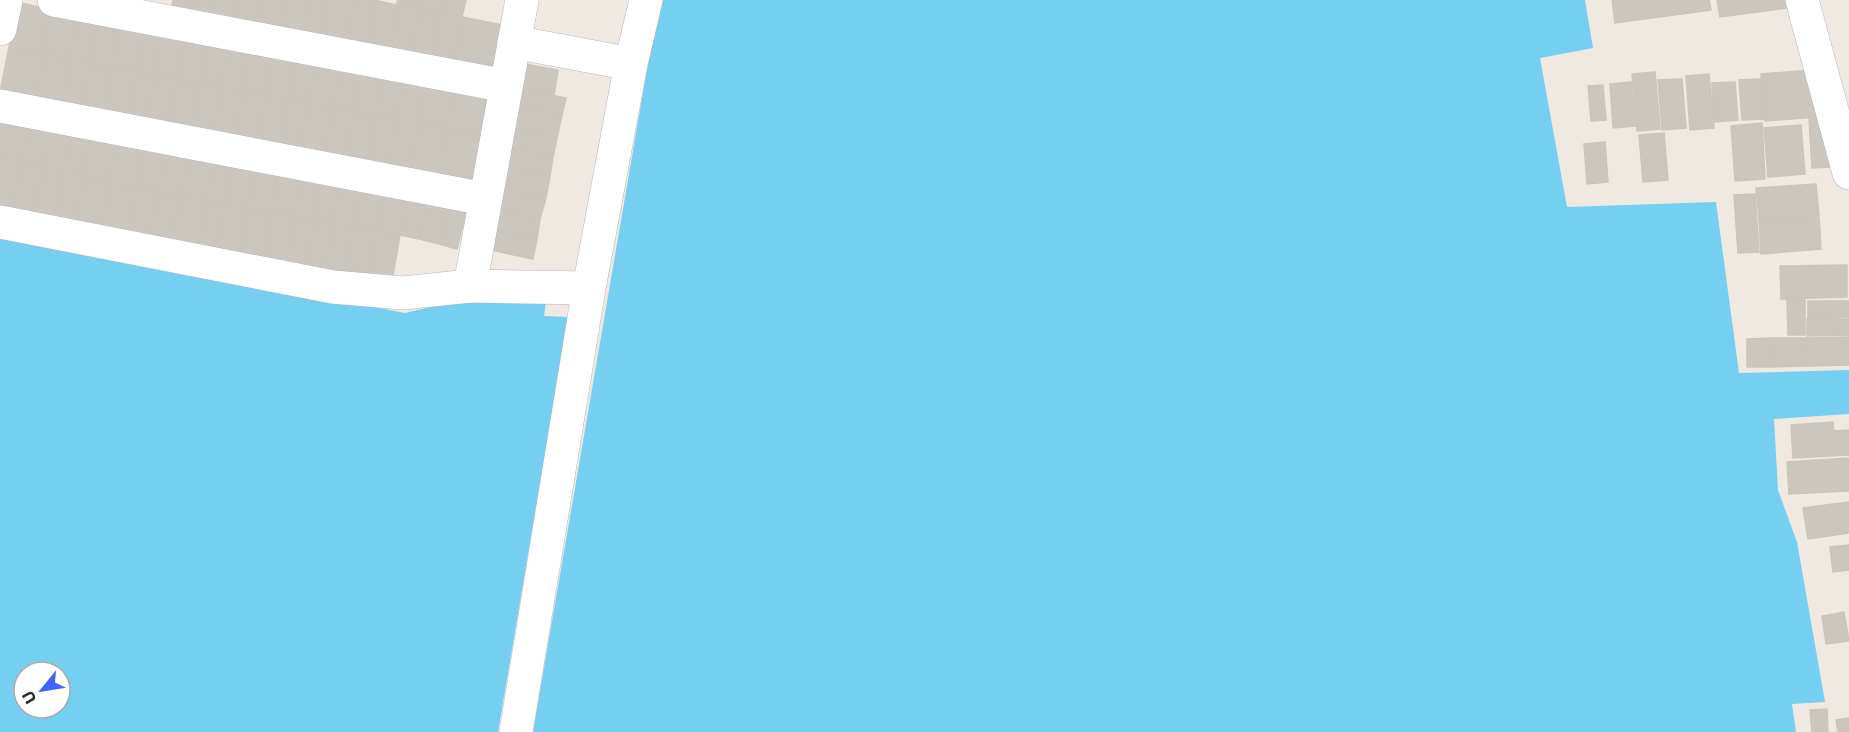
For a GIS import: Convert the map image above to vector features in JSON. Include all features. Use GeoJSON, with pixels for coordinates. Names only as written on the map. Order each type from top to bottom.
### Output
{"type":"FeatureCollection","features":[{"type":"Feature","properties":{"kind":"street"},"geometry":{"type":"LineString","coordinates":[[0,30],[6,0]]}},
{"type":"Feature","properties":{"kind":"street"},"geometry":{"type":"LineString","coordinates":[[54,0],[506,86]]}},
{"type":"Feature","properties":{"kind":"street"},"geometry":{"type":"LineString","coordinates":[[470,286],[522,0]]}},
{"type":"Feature","properties":{"kind":"street"},"geometry":{"type":"LineString","coordinates":[[516,732],[589,288],[631,64],[646,0]]}},
{"type":"Feature","properties":{"kind":"street"},"geometry":{"type":"LineString","coordinates":[[1802,0],[1849,173]]}},
{"type":"Feature","properties":{"kind":"street"},"geometry":{"type":"LineString","coordinates":[[514,42],[631,64]]}},
{"type":"Feature","properties":{"kind":"street"},"geometry":{"type":"LineString","coordinates":[[0,106],[485,199]]}},
{"type":"Feature","properties":{"kind":"street"},"geometry":{"type":"LineString","coordinates":[[0,222],[333,287],[403,293],[470,286],[589,288]]}},
{"type":"Feature","properties":{"kind":"water"},"geometry":{"type":"Polygon","coordinates":[[[659,0],[1585,0],[1593,48],[1540,58],[1567,207],[1716,202],[1739,373],[1849,370],[1849,414],[1774,419],[1778,490],[1797,542],[1825,702],[1792,704],[1796,732],[533,732],[659,0]]]}},
{"type":"Feature","properties":{"kind":"water"},"geometry":{"type":"Polygon","coordinates":[[[0,233],[405,313],[477,296],[547,294],[544,316],[568,317],[498,732],[0,732],[0,233]]]}},
{"type":"Feature","properties":{"kind":"building"},"geometry":{"type":"Polygon","coordinates":[[[173,0],[194,0],[191,17],[170,15],[173,0]]]}},
{"type":"Feature","properties":{"kind":"building"},"geometry":{"type":"Polygon","coordinates":[[[194,0],[216,0],[213,21],[191,17],[194,0]]]}},
{"type":"Feature","properties":{"kind":"building"},"geometry":{"type":"Polygon","coordinates":[[[216,0],[238,0],[235,25],[213,21],[216,0]]]}},
{"type":"Feature","properties":{"kind":"building"},"geometry":{"type":"Polygon","coordinates":[[[238,0],[262,0],[256,28],[235,25],[238,0]]]}},
{"type":"Feature","properties":{"kind":"building"},"geometry":{"type":"Polygon","coordinates":[[[262,0],[285,0],[278,32],[256,28],[262,0]]]}},
{"type":"Feature","properties":{"kind":"building"},"geometry":{"type":"Polygon","coordinates":[[[285,0],[307,0],[301,36],[278,32],[285,0]]]}},
{"type":"Feature","properties":{"kind":"building"},"geometry":{"type":"Polygon","coordinates":[[[307,0],[326,0],[320,39],[301,36],[307,0]]]}},
{"type":"Feature","properties":{"kind":"building"},"geometry":{"type":"Polygon","coordinates":[[[326,0],[354,0],[346,44],[320,39],[326,0]]]}},
{"type":"Feature","properties":{"kind":"building"},"geometry":{"type":"Polygon","coordinates":[[[354,0],[375,0],[369,48],[346,44],[354,0]]]}},
{"type":"Feature","properties":{"kind":"building"},"geometry":{"type":"Polygon","coordinates":[[[375,0],[396,5],[389,52],[369,48],[375,0]]]}},
{"type":"Feature","properties":{"kind":"building"},"geometry":{"type":"Polygon","coordinates":[[[398,0],[421,0],[419,9],[396,5],[398,0]]]}},
{"type":"Feature","properties":{"kind":"building"},"geometry":{"type":"Polygon","coordinates":[[[421,0],[442,0],[440,13],[419,9],[421,0]]]}},
{"type":"Feature","properties":{"kind":"building"},"geometry":{"type":"Polygon","coordinates":[[[442,0],[466,0],[462,17],[440,13],[442,0]]]}},
{"type":"Feature","properties":{"kind":"building"},"geometry":{"type":"Polygon","coordinates":[[[1612,0],[1709,0],[1711,10],[1615,23],[1612,0]]]}},
{"type":"Feature","properties":{"kind":"building"},"geometry":{"type":"Polygon","coordinates":[[[1717,0],[1793,0],[1794,7],[1720,17],[1717,0]]]}},
{"type":"Feature","properties":{"kind":"building"},"geometry":{"type":"Polygon","coordinates":[[[18,2],[50,10],[43,54],[9,47],[18,2]]]}},
{"type":"Feature","properties":{"kind":"building"},"geometry":{"type":"Polygon","coordinates":[[[396,5],[419,9],[411,56],[389,52],[396,5]]]}},
{"type":"Feature","properties":{"kind":"building"},"geometry":{"type":"Polygon","coordinates":[[[419,9],[440,13],[430,61],[411,56],[419,9]]]}},
{"type":"Feature","properties":{"kind":"building"},"geometry":{"type":"Polygon","coordinates":[[[50,10],[77,15],[70,59],[43,54],[50,10]]]}},
{"type":"Feature","properties":{"kind":"building"},"geometry":{"type":"Polygon","coordinates":[[[440,13],[462,17],[453,66],[430,61],[440,13]]]}},
{"type":"Feature","properties":{"kind":"building"},"geometry":{"type":"Polygon","coordinates":[[[77,15],[97,19],[90,63],[70,59],[77,15]]]}},
{"type":"Feature","properties":{"kind":"building"},"geometry":{"type":"Polygon","coordinates":[[[462,17],[503,25],[493,74],[453,66],[462,17]]]}},
{"type":"Feature","properties":{"kind":"building"},"geometry":{"type":"Polygon","coordinates":[[[97,19],[119,23],[111,67],[90,63],[97,19]]]}},
{"type":"Feature","properties":{"kind":"building"},"geometry":{"type":"Polygon","coordinates":[[[119,23],[145,29],[137,72],[111,67],[119,23]]]}},
{"type":"Feature","properties":{"kind":"building"},"geometry":{"type":"Polygon","coordinates":[[[145,29],[162,32],[155,75],[137,72],[145,29]]]}},
{"type":"Feature","properties":{"kind":"building"},"geometry":{"type":"Polygon","coordinates":[[[162,32],[183,36],[177,79],[155,75],[162,32]]]}},
{"type":"Feature","properties":{"kind":"building"},"geometry":{"type":"Polygon","coordinates":[[[183,36],[206,39],[200,83],[177,79],[183,36]]]}},
{"type":"Feature","properties":{"kind":"building"},"geometry":{"type":"Polygon","coordinates":[[[206,39],[229,44],[221,86],[200,83],[206,39]]]}},
{"type":"Feature","properties":{"kind":"building"},"geometry":{"type":"Polygon","coordinates":[[[229,44],[250,48],[243,90],[221,86],[229,44]]]}},
{"type":"Feature","properties":{"kind":"building"},"geometry":{"type":"Polygon","coordinates":[[[9,47],[43,54],[36,99],[0,92],[9,47]]]}},
{"type":"Feature","properties":{"kind":"building"},"geometry":{"type":"Polygon","coordinates":[[[250,48],[273,53],[266,95],[243,90],[250,48]]]}},
{"type":"Feature","properties":{"kind":"building"},"geometry":{"type":"Polygon","coordinates":[[[273,53],[296,57],[288,99],[266,95],[273,53]]]}},
{"type":"Feature","properties":{"kind":"building"},"geometry":{"type":"Polygon","coordinates":[[[43,54],[70,59],[61,104],[36,99],[43,54]]]}},
{"type":"Feature","properties":{"kind":"building"},"geometry":{"type":"Polygon","coordinates":[[[296,57],[317,60],[308,102],[288,99],[296,57]]]}},
{"type":"Feature","properties":{"kind":"building"},"geometry":{"type":"Polygon","coordinates":[[[70,59],[90,63],[82,108],[61,104],[70,59]]]}},
{"type":"Feature","properties":{"kind":"building"},"geometry":{"type":"Polygon","coordinates":[[[317,60],[340,64],[333,108],[308,102],[317,60]]]}},
{"type":"Feature","properties":{"kind":"building"},"geometry":{"type":"Polygon","coordinates":[[[90,63],[111,67],[104,111],[82,108],[90,63]]]}},
{"type":"Feature","properties":{"kind":"building"},"geometry":{"type":"Polygon","coordinates":[[[520,63],[558,70],[554,96],[516,88],[520,63]]]}},
{"type":"Feature","properties":{"kind":"building"},"geometry":{"type":"Polygon","coordinates":[[[340,64],[361,68],[354,111],[333,108],[340,64]]]}},
{"type":"Feature","properties":{"kind":"building"},"geometry":{"type":"Polygon","coordinates":[[[111,67],[137,72],[129,116],[104,111],[111,67]]]}},
{"type":"Feature","properties":{"kind":"building"},"geometry":{"type":"Polygon","coordinates":[[[361,68],[383,71],[375,115],[354,111],[361,68]]]}},
{"type":"Feature","properties":{"kind":"building"},"geometry":{"type":"Polygon","coordinates":[[[1812,70],[1816,117],[1765,121],[1761,74],[1812,70]]]}},
{"type":"Feature","properties":{"kind":"building"},"geometry":{"type":"Polygon","coordinates":[[[383,71],[404,76],[397,118],[375,115],[383,71]]]}},
{"type":"Feature","properties":{"kind":"building"},"geometry":{"type":"Polygon","coordinates":[[[137,72],[155,75],[148,120],[129,116],[137,72]]]}},
{"type":"Feature","properties":{"kind":"building"},"geometry":{"type":"Polygon","coordinates":[[[1655,72],[1660,129],[1637,131],[1632,74],[1655,72]]]}},
{"type":"Feature","properties":{"kind":"building"},"geometry":{"type":"Polygon","coordinates":[[[1709,74],[1714,128],[1690,130],[1686,76],[1709,74]]]}},
{"type":"Feature","properties":{"kind":"building"},"geometry":{"type":"Polygon","coordinates":[[[155,75],[177,79],[169,123],[148,120],[155,75]]]}},
{"type":"Feature","properties":{"kind":"building"},"geometry":{"type":"Polygon","coordinates":[[[404,76],[426,80],[419,122],[397,118],[404,76]]]}},
{"type":"Feature","properties":{"kind":"building"},"geometry":{"type":"Polygon","coordinates":[[[177,79],[200,83],[191,127],[169,123],[177,79]]]}},
{"type":"Feature","properties":{"kind":"building"},"geometry":{"type":"Polygon","coordinates":[[[1682,79],[1686,128],[1662,130],[1658,80],[1682,79]]]}},
{"type":"Feature","properties":{"kind":"building"},"geometry":{"type":"Polygon","coordinates":[[[1760,79],[1764,119],[1742,120],[1739,80],[1760,79]]]}},
{"type":"Feature","properties":{"kind":"building"},"geometry":{"type":"Polygon","coordinates":[[[426,80],[454,87],[446,128],[419,122],[426,80]]]}},
{"type":"Feature","properties":{"kind":"building"},"geometry":{"type":"Polygon","coordinates":[[[1631,82],[1635,126],[1613,128],[1610,84],[1631,82]]]}},
{"type":"Feature","properties":{"kind":"building"},"geometry":{"type":"Polygon","coordinates":[[[1735,82],[1738,120],[1714,122],[1712,83],[1735,82]]]}},
{"type":"Feature","properties":{"kind":"building"},"geometry":{"type":"Polygon","coordinates":[[[200,83],[221,86],[213,131],[191,127],[200,83]]]}},
{"type":"Feature","properties":{"kind":"building"},"geometry":{"type":"Polygon","coordinates":[[[1603,85],[1606,120],[1591,121],[1588,86],[1603,85]]]}},
{"type":"Feature","properties":{"kind":"building"},"geometry":{"type":"Polygon","coordinates":[[[221,86],[243,90],[235,136],[213,131],[221,86]]]}},
{"type":"Feature","properties":{"kind":"building"},"geometry":{"type":"Polygon","coordinates":[[[454,87],[488,93],[482,136],[446,128],[454,87]]]}},
{"type":"Feature","properties":{"kind":"building"},"geometry":{"type":"Polygon","coordinates":[[[513,87],[566,98],[562,115],[510,105],[513,87]]]}},
{"type":"Feature","properties":{"kind":"building"},"geometry":{"type":"Polygon","coordinates":[[[243,90],[266,95],[257,140],[235,136],[243,90]]]}},
{"type":"Feature","properties":{"kind":"building"},"geometry":{"type":"Polygon","coordinates":[[[266,95],[288,99],[280,145],[257,140],[266,95]]]}},
{"type":"Feature","properties":{"kind":"building"},"geometry":{"type":"Polygon","coordinates":[[[288,99],[308,102],[298,148],[280,145],[288,99]]]}},
{"type":"Feature","properties":{"kind":"building"},"geometry":{"type":"Polygon","coordinates":[[[308,102],[333,108],[323,154],[298,148],[308,102]]]}},
{"type":"Feature","properties":{"kind":"building"},"geometry":{"type":"Polygon","coordinates":[[[510,105],[562,115],[557,138],[506,129],[510,105]]]}},
{"type":"Feature","properties":{"kind":"building"},"geometry":{"type":"Polygon","coordinates":[[[333,108],[354,111],[346,159],[323,154],[333,108]]]}},
{"type":"Feature","properties":{"kind":"building"},"geometry":{"type":"Polygon","coordinates":[[[354,111],[375,115],[367,163],[346,159],[354,111]]]}},
{"type":"Feature","properties":{"kind":"building"},"geometry":{"type":"Polygon","coordinates":[[[0,112],[31,119],[21,163],[0,158],[0,112]]]}},
{"type":"Feature","properties":{"kind":"building"},"geometry":{"type":"Polygon","coordinates":[[[375,115],[397,118],[388,167],[367,163],[375,115]]]}},
{"type":"Feature","properties":{"kind":"building"},"geometry":{"type":"Polygon","coordinates":[[[1828,117],[1832,167],[1812,168],[1809,119],[1828,117]]]}},
{"type":"Feature","properties":{"kind":"building"},"geometry":{"type":"Polygon","coordinates":[[[397,118],[419,122],[410,172],[388,167],[397,118]]]}},
{"type":"Feature","properties":{"kind":"building"},"geometry":{"type":"Polygon","coordinates":[[[31,119],[52,124],[43,167],[21,163],[31,119]]]}},
{"type":"Feature","properties":{"kind":"building"},"geometry":{"type":"Polygon","coordinates":[[[419,122],[446,128],[437,177],[410,172],[419,122]]]}},
{"type":"Feature","properties":{"kind":"building"},"geometry":{"type":"Polygon","coordinates":[[[1762,123],[1765,179],[1735,181],[1731,126],[1762,123]]]}},
{"type":"Feature","properties":{"kind":"building"},"geometry":{"type":"Polygon","coordinates":[[[52,124],[72,127],[63,171],[43,167],[52,124]]]}},
{"type":"Feature","properties":{"kind":"building"},"geometry":{"type":"Polygon","coordinates":[[[1801,125],[1805,174],[1768,177],[1764,128],[1801,125]]]}},
{"type":"Feature","properties":{"kind":"building"},"geometry":{"type":"Polygon","coordinates":[[[72,127],[92,130],[83,175],[63,171],[72,127]]]}},
{"type":"Feature","properties":{"kind":"building"},"geometry":{"type":"Polygon","coordinates":[[[446,128],[482,136],[473,184],[437,177],[446,128]]]}},
{"type":"Feature","properties":{"kind":"building"},"geometry":{"type":"Polygon","coordinates":[[[506,129],[557,138],[553,157],[503,147],[506,129]]]}},
{"type":"Feature","properties":{"kind":"building"},"geometry":{"type":"Polygon","coordinates":[[[92,130],[118,135],[109,182],[83,175],[92,130]]]}},
{"type":"Feature","properties":{"kind":"building"},"geometry":{"type":"Polygon","coordinates":[[[1664,133],[1668,180],[1643,182],[1639,135],[1664,133]]]}},
{"type":"Feature","properties":{"kind":"building"},"geometry":{"type":"Polygon","coordinates":[[[118,135],[144,140],[137,188],[109,182],[118,135]]]}},
{"type":"Feature","properties":{"kind":"building"},"geometry":{"type":"Polygon","coordinates":[[[144,140],[166,145],[157,192],[137,188],[144,140]]]}},
{"type":"Feature","properties":{"kind":"building"},"geometry":{"type":"Polygon","coordinates":[[[1605,142],[1608,182],[1587,184],[1584,144],[1605,142]]]}},
{"type":"Feature","properties":{"kind":"building"},"geometry":{"type":"Polygon","coordinates":[[[166,145],[191,149],[180,197],[157,192],[166,145]]]}},
{"type":"Feature","properties":{"kind":"building"},"geometry":{"type":"Polygon","coordinates":[[[503,147],[553,157],[550,176],[501,165],[503,147]]]}},
{"type":"Feature","properties":{"kind":"building"},"geometry":{"type":"Polygon","coordinates":[[[191,149],[214,154],[206,201],[180,197],[191,149]]]}},
{"type":"Feature","properties":{"kind":"building"},"geometry":{"type":"Polygon","coordinates":[[[214,154],[232,157],[225,205],[206,201],[214,154]]]}},
{"type":"Feature","properties":{"kind":"building"},"geometry":{"type":"Polygon","coordinates":[[[232,157],[255,161],[247,209],[225,205],[232,157]]]}},
{"type":"Feature","properties":{"kind":"building"},"geometry":{"type":"Polygon","coordinates":[[[0,158],[21,163],[12,212],[0,209],[0,158]]]}},
{"type":"Feature","properties":{"kind":"building"},"geometry":{"type":"Polygon","coordinates":[[[255,161],[277,166],[271,213],[247,209],[255,161]]]}},
{"type":"Feature","properties":{"kind":"building"},"geometry":{"type":"Polygon","coordinates":[[[21,163],[43,167],[34,216],[12,212],[21,163]]]}},
{"type":"Feature","properties":{"kind":"building"},"geometry":{"type":"Polygon","coordinates":[[[501,165],[550,176],[546,198],[497,187],[501,165]]]}},
{"type":"Feature","properties":{"kind":"building"},"geometry":{"type":"Polygon","coordinates":[[[277,166],[301,170],[294,217],[271,213],[277,166]]]}},
{"type":"Feature","properties":{"kind":"building"},"geometry":{"type":"Polygon","coordinates":[[[43,167],[63,171],[54,219],[34,216],[43,167]]]}},
{"type":"Feature","properties":{"kind":"building"},"geometry":{"type":"Polygon","coordinates":[[[301,170],[322,173],[315,221],[294,217],[301,170]]]}},
{"type":"Feature","properties":{"kind":"building"},"geometry":{"type":"Polygon","coordinates":[[[63,171],[83,175],[75,223],[54,219],[63,171]]]}},
{"type":"Feature","properties":{"kind":"building"},"geometry":{"type":"Polygon","coordinates":[[[322,173],[342,177],[333,223],[315,221],[322,173]]]}},
{"type":"Feature","properties":{"kind":"building"},"geometry":{"type":"Polygon","coordinates":[[[83,175],[109,182],[101,229],[75,223],[83,175]]]}},
{"type":"Feature","properties":{"kind":"building"},"geometry":{"type":"Polygon","coordinates":[[[342,177],[364,182],[354,227],[333,223],[342,177]]]}},
{"type":"Feature","properties":{"kind":"building"},"geometry":{"type":"Polygon","coordinates":[[[109,182],[137,188],[130,236],[101,229],[109,182]]]}},
{"type":"Feature","properties":{"kind":"building"},"geometry":{"type":"Polygon","coordinates":[[[364,182],[385,187],[376,231],[354,227],[364,182]]]}},
{"type":"Feature","properties":{"kind":"building"},"geometry":{"type":"Polygon","coordinates":[[[1816,184],[1819,216],[1759,220],[1756,188],[1816,184]]]}},
{"type":"Feature","properties":{"kind":"building"},"geometry":{"type":"Polygon","coordinates":[[[385,187],[409,192],[400,235],[376,231],[385,187]]]}},
{"type":"Feature","properties":{"kind":"building"},"geometry":{"type":"Polygon","coordinates":[[[497,187],[546,198],[540,219],[493,210],[497,187]]]}},
{"type":"Feature","properties":{"kind":"building"},"geometry":{"type":"Polygon","coordinates":[[[137,188],[157,192],[148,240],[130,236],[137,188]]]}},
{"type":"Feature","properties":{"kind":"building"},"geometry":{"type":"Polygon","coordinates":[[[157,192],[180,197],[170,245],[148,240],[157,192]]]}},
{"type":"Feature","properties":{"kind":"building"},"geometry":{"type":"Polygon","coordinates":[[[409,192],[429,196],[419,239],[400,235],[409,192]]]}},
{"type":"Feature","properties":{"kind":"building"},"geometry":{"type":"Polygon","coordinates":[[[1755,194],[1759,252],[1738,253],[1734,195],[1755,194]]]}},
{"type":"Feature","properties":{"kind":"building"},"geometry":{"type":"Polygon","coordinates":[[[429,196],[449,201],[439,244],[419,239],[429,196]]]}},
{"type":"Feature","properties":{"kind":"building"},"geometry":{"type":"Polygon","coordinates":[[[180,197],[206,201],[197,250],[170,245],[180,197]]]}},
{"type":"Feature","properties":{"kind":"building"},"geometry":{"type":"Polygon","coordinates":[[[206,201],[225,205],[216,254],[197,250],[206,201]]]}},
{"type":"Feature","properties":{"kind":"building"},"geometry":{"type":"Polygon","coordinates":[[[449,201],[468,205],[457,249],[439,244],[449,201]]]}},
{"type":"Feature","properties":{"kind":"building"},"geometry":{"type":"Polygon","coordinates":[[[225,205],[247,209],[239,260],[216,254],[225,205]]]}},
{"type":"Feature","properties":{"kind":"building"},"geometry":{"type":"Polygon","coordinates":[[[247,209],[271,213],[264,264],[239,260],[247,209]]]}},
{"type":"Feature","properties":{"kind":"building"},"geometry":{"type":"Polygon","coordinates":[[[493,210],[540,219],[537,239],[490,229],[493,210]]]}},
{"type":"Feature","properties":{"kind":"building"},"geometry":{"type":"Polygon","coordinates":[[[271,213],[294,217],[285,268],[264,264],[271,213]]]}},
{"type":"Feature","properties":{"kind":"building"},"geometry":{"type":"Polygon","coordinates":[[[1819,216],[1821,249],[1761,254],[1759,220],[1819,216]]]}},
{"type":"Feature","properties":{"kind":"building"},"geometry":{"type":"Polygon","coordinates":[[[294,217],[315,221],[305,272],[285,268],[294,217]]]}},
{"type":"Feature","properties":{"kind":"building"},"geometry":{"type":"Polygon","coordinates":[[[315,221],[333,223],[323,275],[305,272],[315,221]]]}},
{"type":"Feature","properties":{"kind":"building"},"geometry":{"type":"Polygon","coordinates":[[[333,223],[354,227],[344,279],[323,275],[333,223]]]}},
{"type":"Feature","properties":{"kind":"building"},"geometry":{"type":"Polygon","coordinates":[[[354,227],[376,231],[366,283],[344,279],[354,227]]]}},
{"type":"Feature","properties":{"kind":"building"},"geometry":{"type":"Polygon","coordinates":[[[490,229],[537,239],[533,259],[486,249],[490,229]]]}},
{"type":"Feature","properties":{"kind":"building"},"geometry":{"type":"Polygon","coordinates":[[[376,231],[400,235],[391,287],[366,283],[376,231]]]}},
{"type":"Feature","properties":{"kind":"building"},"geometry":{"type":"Polygon","coordinates":[[[1847,265],[1847,297],[1781,299],[1780,266],[1847,265]]]}},
{"type":"Feature","properties":{"kind":"building"},"geometry":{"type":"Polygon","coordinates":[[[1787,300],[1805,300],[1805,335],[1788,335],[1787,300]]]}},
{"type":"Feature","properties":{"kind":"building"},"geometry":{"type":"Polygon","coordinates":[[[1808,301],[1849,301],[1849,317],[1808,318],[1808,301]]]}},
{"type":"Feature","properties":{"kind":"building"},"geometry":{"type":"Polygon","coordinates":[[[1807,319],[1849,319],[1849,335],[1807,336],[1807,319]]]}},
{"type":"Feature","properties":{"kind":"building"},"geometry":{"type":"Polygon","coordinates":[[[1849,337],[1849,365],[1808,366],[1807,338],[1849,337]]]}},
{"type":"Feature","properties":{"kind":"building"},"geometry":{"type":"Polygon","coordinates":[[[1771,338],[1807,338],[1808,366],[1772,367],[1771,338]]]}},
{"type":"Feature","properties":{"kind":"building"},"geometry":{"type":"Polygon","coordinates":[[[1771,338],[1772,367],[1747,367],[1747,339],[1771,338]]]}},
{"type":"Feature","properties":{"kind":"building"},"geometry":{"type":"Polygon","coordinates":[[[1833,422],[1834,431],[1849,430],[1849,455],[1793,458],[1791,425],[1833,422]]]}},
{"type":"Feature","properties":{"kind":"building"},"geometry":{"type":"Polygon","coordinates":[[[1849,458],[1849,491],[1789,494],[1787,462],[1849,458]]]}},
{"type":"Feature","properties":{"kind":"building"},"geometry":{"type":"Polygon","coordinates":[[[1849,502],[1849,533],[1808,539],[1803,508],[1849,502]]]}},
{"type":"Feature","properties":{"kind":"building"},"geometry":{"type":"Polygon","coordinates":[[[1849,545],[1849,570],[1833,572],[1830,547],[1849,545]]]}},
{"type":"Feature","properties":{"kind":"building"},"geometry":{"type":"Polygon","coordinates":[[[1844,612],[1849,641],[1826,644],[1822,616],[1844,612]]]}},
{"type":"Feature","properties":{"kind":"building"},"geometry":{"type":"Polygon","coordinates":[[[1827,709],[1828,732],[1812,732],[1810,710],[1827,709]]]}},
{"type":"Feature","properties":{"kind":"building"},"geometry":{"type":"Polygon","coordinates":[[[1849,718],[1849,732],[1838,732],[1836,720],[1849,718]]]}}]}
